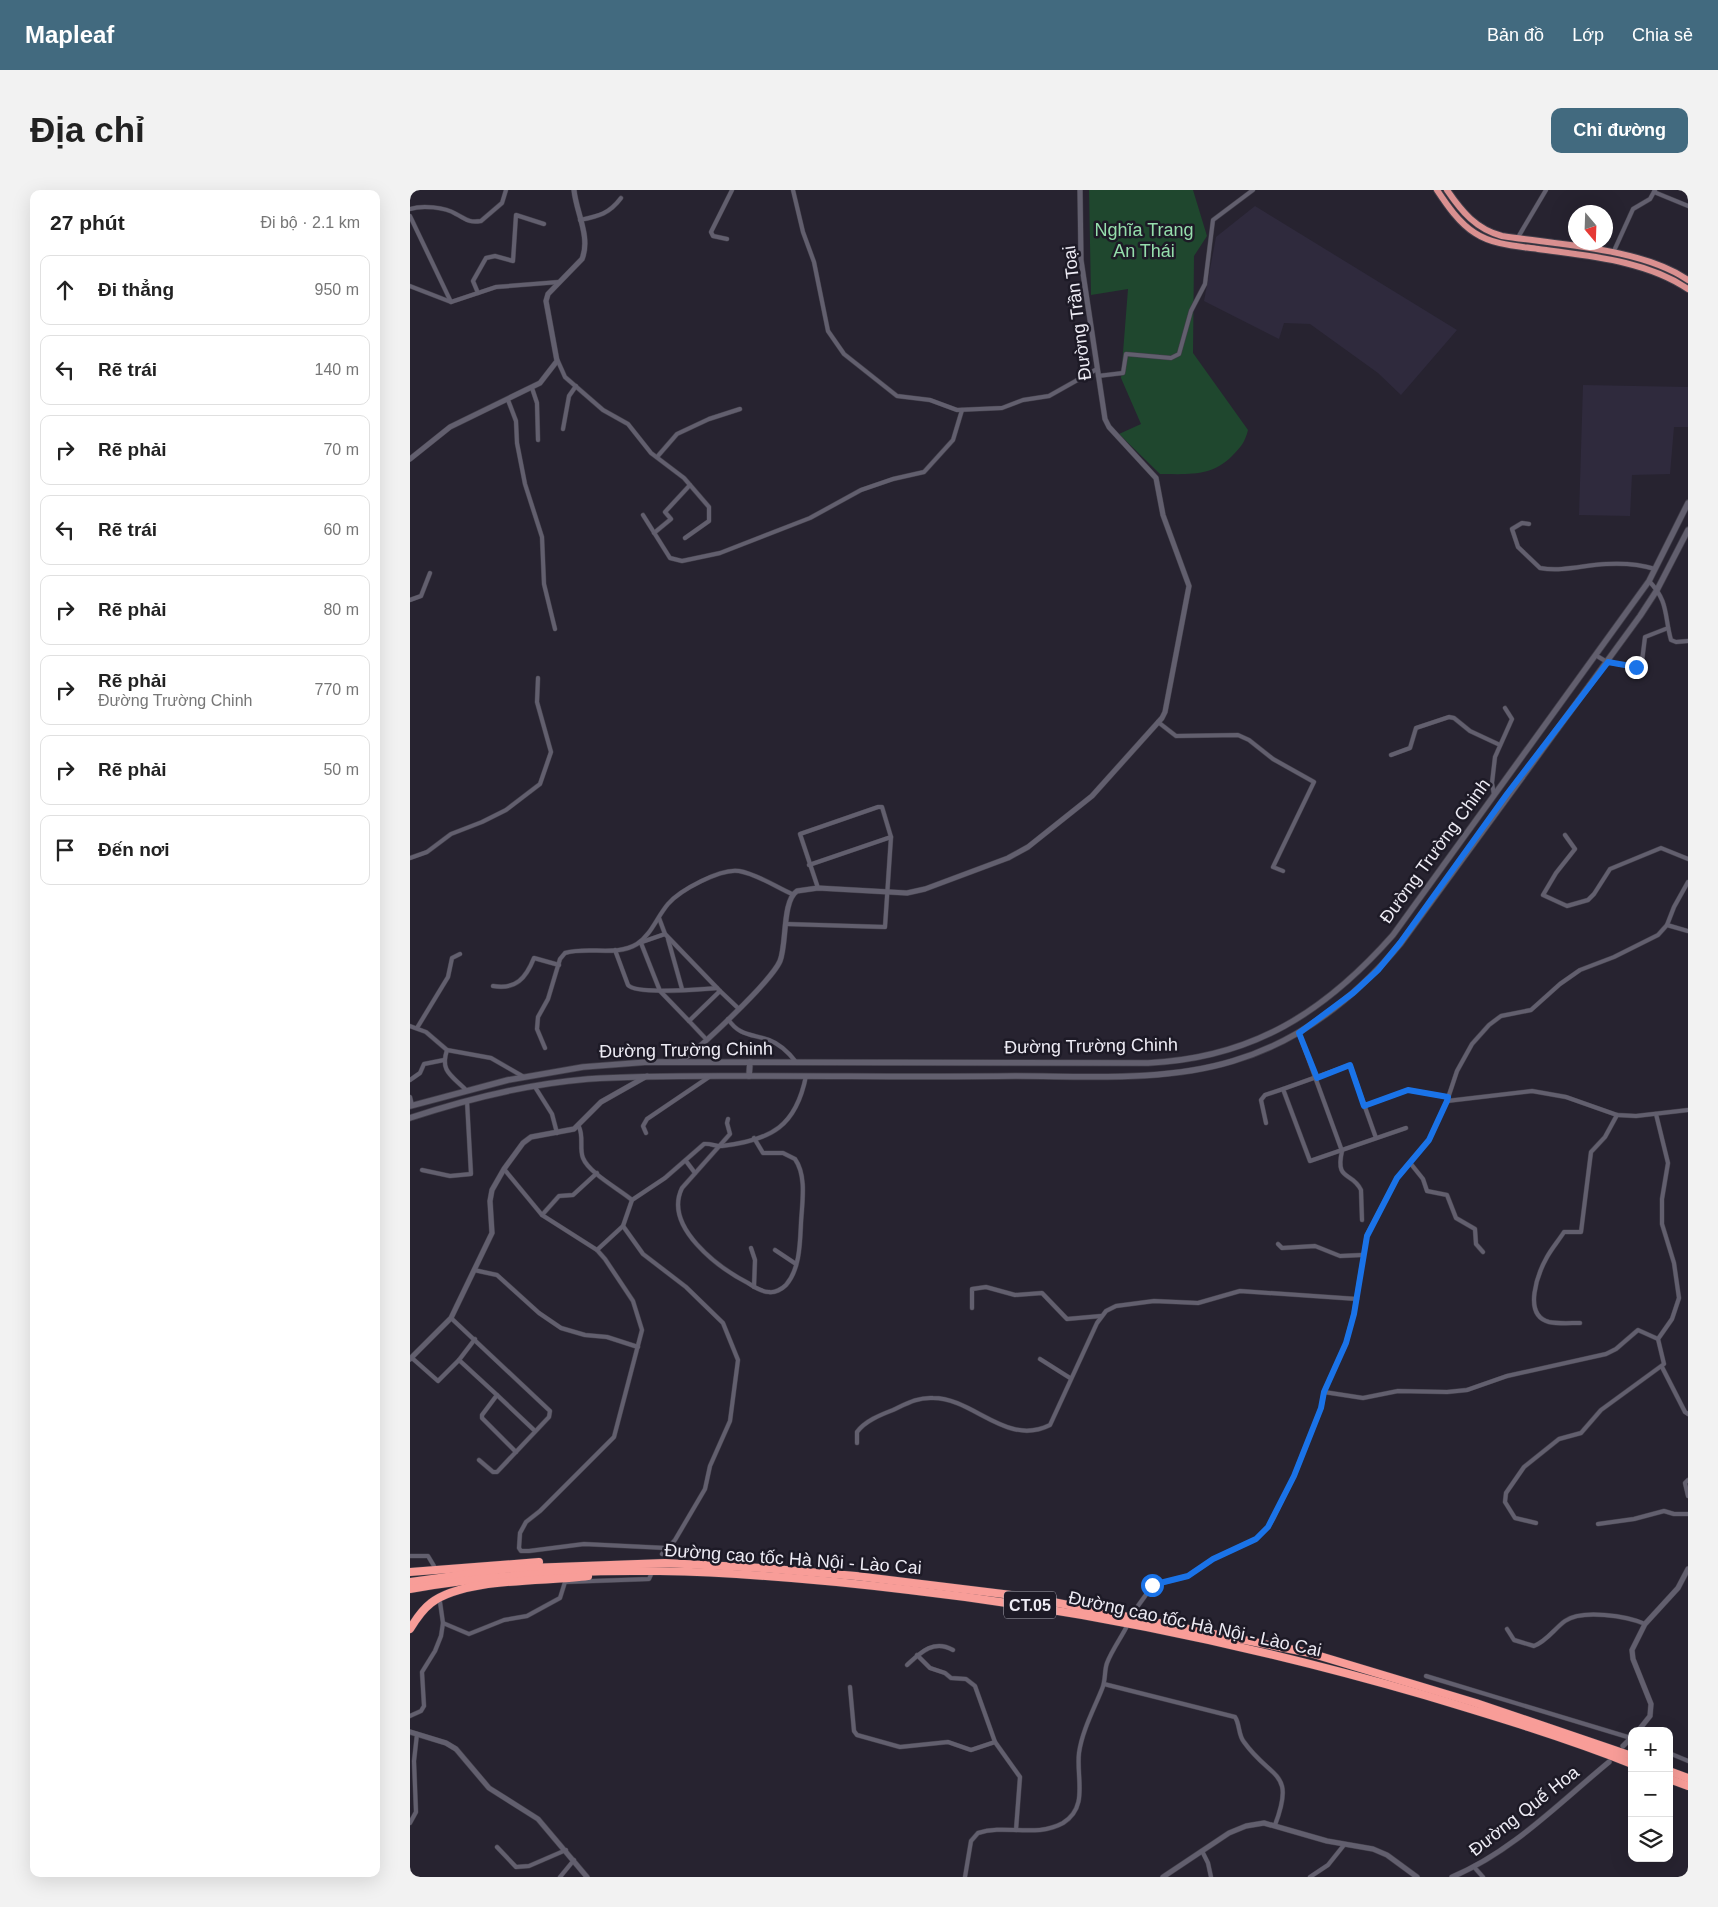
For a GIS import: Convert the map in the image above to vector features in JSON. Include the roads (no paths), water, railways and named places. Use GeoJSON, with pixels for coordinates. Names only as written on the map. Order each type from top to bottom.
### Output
{"type":"FeatureCollection","features":[{"type":"Feature","properties":{"kind":"highway"},"geometry":{"type":"LineString","coordinates":[[1437,190],[1461,221],[1475,233],[1488,239],[1513,245],[1618,262],[1674,279],[1688,289]]}},
{"type":"Feature","properties":{"kind":"highway"},"geometry":{"type":"LineString","coordinates":[[1447,190],[1467,216],[1480,228],[1490,232],[1612,253],[1651,262],[1688,280]]}},
{"type":"Feature","properties":{"kind":"highway"},"geometry":{"type":"LineString","coordinates":[[410,1572],[520,1562],[575,1565]]}},
{"type":"Feature","properties":{"kind":"highway","name":"Đường cao tốc Hà Nội - Lào Cai"},"geometry":{"type":"LineString","coordinates":[[410,1582],[504,1569],[635,1563],[762,1568],[895,1580],[1047,1601],[1310,1653],[1476,1703],[1628,1755]]}},
{"type":"Feature","properties":{"kind":"highway"},"geometry":{"type":"LineString","coordinates":[[410,1630],[419,1615],[431,1603],[450,1593],[510,1581],[581,1577],[623,1571]]}},
{"type":"Feature","properties":{"kind":"highway","name":"Đường cao tốc Hà Nội - Lào Cai"},"geometry":{"type":"LineString","coordinates":[[410,1589],[506,1575],[623,1571],[762,1574],[855,1583],[1030,1605],[1151,1626],[1329,1668],[1512,1722],[1628,1763]]}},
{"type":"Feature","properties":{"kind":"highway"},"geometry":{"type":"LineString","coordinates":[[1672,1772],[1688,1778]]}},
{"type":"Feature","properties":{"kind":"highway"},"geometry":{"type":"LineString","coordinates":[[1673,1780],[1688,1786]]}},
{"type":"Feature","properties":{"kind":"main road","name":"Đường Trường Chinh"},"geometry":{"type":"LineString","coordinates":[[411,1105],[465,1089],[583,1068],[679,1062],[1157,1063],[1198,1058],[1244,1046],[1292,1023],[1329,997],[1368,963],[1393,935],[1597,656],[1649,581],[1688,503]]}},
{"type":"Feature","properties":{"kind":"main road","name":"Đường Trường Chinh"},"geometry":{"type":"LineString","coordinates":[[410,1118],[467,1101],[535,1087],[585,1080],[647,1076],[1158,1074],[1188,1071],[1233,1061],[1299,1033],[1337,1006],[1378,970],[1400,943],[1507,794],[1608,662],[1658,590],[1688,530]]}},
{"type":"Feature","properties":{"kind":"main road"},"geometry":{"type":"LineString","coordinates":[[1329,997],[1337,1006]]}},
{"type":"Feature","properties":{"kind":"main road"},"geometry":{"type":"LineString","coordinates":[[749,1076],[750,1062]]}},
{"type":"Feature","properties":{"kind":"main road"},"geometry":{"type":"LineString","coordinates":[[1157,1063],[1158,1074]]}},
{"type":"Feature","properties":{"kind":"street"},"geometry":{"type":"LineString","coordinates":[[410,209],[423,206],[455,213],[465,220],[481,222],[502,203],[506,190]]}},
{"type":"Feature","properties":{"kind":"street"},"geometry":{"type":"LineString","coordinates":[[574,190],[585,243],[584,254],[562,282],[548,294],[546,301],[557,359],[563,374],[607,412],[628,424],[646,448],[690,485],[709,507],[709,521],[685,538]]}},
{"type":"Feature","properties":{"kind":"street"},"geometry":{"type":"LineString","coordinates":[[727,239],[713,236],[711,232],[732,190]]}},
{"type":"Feature","properties":{"kind":"street"},"geometry":{"type":"LineString","coordinates":[[793,190],[803,232],[814,262],[828,331],[832,339],[862,370],[897,396],[930,400],[962,410],[1002,408],[1023,400],[1049,396],[1097,369]]}},
{"type":"Feature","properties":{"kind":"street","name":"Đường Trần Toại"},"geometry":{"type":"LineString","coordinates":[[792,894],[803,889],[818,888],[889,893],[925,889],[1019,853],[1092,796],[1158,722],[1168,705],[1190,586],[1163,515],[1156,478],[1109,427],[1103,411],[1081,260],[1080,190]]}},
{"type":"Feature","properties":{"kind":"street"},"geometry":{"type":"LineString","coordinates":[[1098,376],[1124,373],[1126,354],[1171,358],[1179,354],[1190,311],[1205,284],[1213,220],[1253,190]]}},
{"type":"Feature","properties":{"kind":"street"},"geometry":{"type":"LineString","coordinates":[[1513,245],[1546,190]]}},
{"type":"Feature","properties":{"kind":"street"},"geometry":{"type":"LineString","coordinates":[[1612,253],[1632,209],[1650,199],[1655,191],[1688,206]]}},
{"type":"Feature","properties":{"kind":"street"},"geometry":{"type":"LineString","coordinates":[[580,220],[604,215],[621,198]]}},
{"type":"Feature","properties":{"kind":"street"},"geometry":{"type":"LineString","coordinates":[[478,293],[473,281],[486,258],[495,256],[513,261],[516,215],[544,224]]}},
{"type":"Feature","properties":{"kind":"street"},"geometry":{"type":"LineString","coordinates":[[410,216],[452,302]]}},
{"type":"Feature","properties":{"kind":"street"},"geometry":{"type":"LineString","coordinates":[[410,286],[452,302],[496,287],[562,282]]}},
{"type":"Feature","properties":{"kind":"street"},"geometry":{"type":"LineString","coordinates":[[410,459],[450,427],[508,400],[543,381],[557,359]]}},
{"type":"Feature","properties":{"kind":"street"},"geometry":{"type":"LineString","coordinates":[[562,429],[569,396],[576,386]]}},
{"type":"Feature","properties":{"kind":"street"},"geometry":{"type":"LineString","coordinates":[[532,388],[537,403],[538,440]]}},
{"type":"Feature","properties":{"kind":"street"},"geometry":{"type":"LineString","coordinates":[[508,400],[516,421],[516,443],[525,484],[542,537],[544,584],[555,629]]}},
{"type":"Feature","properties":{"kind":"street"},"geometry":{"type":"LineString","coordinates":[[657,457],[677,434],[709,419],[740,410]]}},
{"type":"Feature","properties":{"kind":"street"},"geometry":{"type":"LineString","coordinates":[[642,515],[670,558],[682,561],[720,553],[800,522],[862,490],[893,479],[924,472],[953,440],[962,410]]}},
{"type":"Feature","properties":{"kind":"street"},"geometry":{"type":"LineString","coordinates":[[654,533],[671,520],[665,512],[690,485]]}},
{"type":"Feature","properties":{"kind":"street"},"geometry":{"type":"LineString","coordinates":[[1529,524],[1522,523],[1512,530],[1518,547],[1540,568],[1574,569],[1604,564],[1635,564],[1655,569]]}},
{"type":"Feature","properties":{"kind":"street"},"geometry":{"type":"LineString","coordinates":[[410,600],[421,596],[430,573]]}},
{"type":"Feature","properties":{"kind":"street"},"geometry":{"type":"LineString","coordinates":[[1649,581],[1658,590],[1667,612],[1668,628],[1673,642],[1688,641]]}},
{"type":"Feature","properties":{"kind":"street"},"geometry":{"type":"LineString","coordinates":[[1597,656],[1608,662],[1632,667],[1639,666],[1642,661],[1645,637],[1668,628]]}},
{"type":"Feature","properties":{"kind":"street"},"geometry":{"type":"LineString","coordinates":[[410,858],[427,852],[451,834],[506,810],[540,784],[551,752],[538,702],[538,678]]}},
{"type":"Feature","properties":{"kind":"street"},"geometry":{"type":"LineString","coordinates":[[1494,795],[1492,783],[1493,769],[1500,745],[1512,719],[1505,708]]}},
{"type":"Feature","properties":{"kind":"street"},"geometry":{"type":"LineString","coordinates":[[1391,755],[1410,748],[1416,728],[1433,724],[1449,717],[1454,718],[1470,731],[1500,745]]}},
{"type":"Feature","properties":{"kind":"street"},"geometry":{"type":"LineString","coordinates":[[1158,722],[1176,736],[1238,735],[1250,740],[1273,759],[1314,782],[1273,866],[1283,871]]}},
{"type":"Feature","properties":{"kind":"street"},"geometry":{"type":"LineString","coordinates":[[786,924],[883,927],[886,924],[889,893],[890,837],[884,810],[878,806],[800,834],[818,888]]}},
{"type":"Feature","properties":{"kind":"street"},"geometry":{"type":"LineString","coordinates":[[1565,835],[1575,849],[1556,873],[1543,896],[1566,906],[1592,897],[1610,869],[1650,852],[1665,848],[1688,859]]}},
{"type":"Feature","properties":{"kind":"street"},"geometry":{"type":"LineString","coordinates":[[809,865],[890,837]]}},
{"type":"Feature","properties":{"kind":"street"},"geometry":{"type":"LineString","coordinates":[[636,944],[647,934],[668,903],[702,881],[732,871],[743,872],[792,894],[782,954],[777,968],[762,986],[728,1019],[679,1062]]}},
{"type":"Feature","properties":{"kind":"street"},"geometry":{"type":"LineString","coordinates":[[1135,1610],[1152,1585],[1188,1576],[1213,1559],[1256,1539],[1268,1527],[1297,1468],[1321,1408],[1324,1392],[1346,1343],[1356,1299],[1362,1254],[1374,1219],[1397,1178],[1411,1164],[1429,1140],[1467,1052],[1495,1020],[1506,1014],[1531,1010],[1572,975],[1658,935],[1667,926],[1674,907],[1688,882]]}},
{"type":"Feature","properties":{"kind":"street"},"geometry":{"type":"LineString","coordinates":[[658,918],[667,936],[682,989]]}},
{"type":"Feature","properties":{"kind":"street"},"geometry":{"type":"LineString","coordinates":[[1667,926],[1688,932]]}},
{"type":"Feature","properties":{"kind":"street"},"geometry":{"type":"LineString","coordinates":[[667,936],[738,1009]]}},
{"type":"Feature","properties":{"kind":"street"},"geometry":{"type":"LineString","coordinates":[[545,1048],[537,1029],[537,1022],[548,999],[562,956],[567,952],[615,950],[667,936]]}},
{"type":"Feature","properties":{"kind":"street"},"geometry":{"type":"LineString","coordinates":[[641,942],[660,991],[706,1039]]}},
{"type":"Feature","properties":{"kind":"street"},"geometry":{"type":"LineString","coordinates":[[615,950],[629,988],[660,991],[682,989],[719,990]]}},
{"type":"Feature","properties":{"kind":"street"},"geometry":{"type":"LineString","coordinates":[[417,1028],[448,976],[452,958],[460,954]]}},
{"type":"Feature","properties":{"kind":"street"},"geometry":{"type":"LineString","coordinates":[[493,986],[506,988],[516,985],[525,977],[534,958],[559,965]]}},
{"type":"Feature","properties":{"kind":"street"},"geometry":{"type":"LineString","coordinates":[[702,989],[707,978]]}},
{"type":"Feature","properties":{"kind":"street"},"geometry":{"type":"LineString","coordinates":[[689,1021],[719,990]]}},
{"type":"Feature","properties":{"kind":"street"},"geometry":{"type":"LineString","coordinates":[[728,1019],[737,1030],[777,1045],[796,1062]]}},
{"type":"Feature","properties":{"kind":"street"},"geometry":{"type":"LineString","coordinates":[[410,1026],[426,1032],[447,1050],[490,1058],[524,1077]]}},
{"type":"Feature","properties":{"kind":"street"},"geometry":{"type":"LineString","coordinates":[[1299,1033],[1342,1150],[1339,1162],[1342,1171],[1361,1190],[1362,1220]]}},
{"type":"Feature","properties":{"kind":"street"},"geometry":{"type":"LineString","coordinates":[[447,1050],[444,1060],[445,1068],[465,1089]]}},
{"type":"Feature","properties":{"kind":"street"},"geometry":{"type":"LineString","coordinates":[[410,1080],[420,1073],[424,1064],[444,1060]]}},
{"type":"Feature","properties":{"kind":"street"},"geometry":{"type":"LineString","coordinates":[[1266,1123],[1261,1100],[1265,1096],[1350,1065],[1376,1138]]}},
{"type":"Feature","properties":{"kind":"street"},"geometry":{"type":"LineString","coordinates":[[475,1339],[459,1360],[438,1381],[411,1359],[451,1318],[492,1233],[491,1196],[504,1169],[528,1138],[570,1131],[579,1126],[601,1102],[647,1076]]}},
{"type":"Feature","properties":{"kind":"street"},"geometry":{"type":"LineString","coordinates":[[646,1133],[643,1126],[647,1120],[710,1076]]}},
{"type":"Feature","properties":{"kind":"street"},"geometry":{"type":"LineString","coordinates":[[597,1250],[623,1226],[632,1200],[686,1161],[704,1144],[720,1147],[754,1138],[780,1128],[788,1121],[799,1103],[806,1076]]}},
{"type":"Feature","properties":{"kind":"street"},"geometry":{"type":"LineString","coordinates":[[535,1087],[552,1114],[556,1133]]}},
{"type":"Feature","properties":{"kind":"street"},"geometry":{"type":"LineString","coordinates":[[1284,1089],[1310,1161],[1406,1128]]}},
{"type":"Feature","properties":{"kind":"street"},"geometry":{"type":"LineString","coordinates":[[1364,1106],[1408,1090],[1448,1099],[1532,1092],[1566,1096],[1617,1115],[1656,1114],[1688,1110]]}},
{"type":"Feature","properties":{"kind":"street"},"geometry":{"type":"LineString","coordinates":[[410,1096],[411,1105]]}},
{"type":"Feature","properties":{"kind":"street"},"geometry":{"type":"LineString","coordinates":[[422,1170],[455,1176],[471,1174],[467,1101]]}},
{"type":"Feature","properties":{"kind":"street"},"geometry":{"type":"LineString","coordinates":[[1656,1114],[1668,1163],[1662,1199],[1662,1224],[1674,1262],[1679,1298],[1672,1319],[1658,1338],[1663,1360],[1662,1367],[1684,1412],[1688,1414]]}},
{"type":"Feature","properties":{"kind":"street"},"geometry":{"type":"LineString","coordinates":[[1580,1323],[1548,1322],[1537,1314],[1534,1307],[1536,1286],[1547,1257],[1564,1232],[1581,1232],[1591,1152],[1605,1137],[1617,1115]]}},
{"type":"Feature","properties":{"kind":"street"},"geometry":{"type":"LineString","coordinates":[[728,1119],[727,1123],[731,1133],[682,1188],[679,1198],[679,1212],[688,1231],[712,1260],[754,1287],[769,1292],[780,1290],[788,1282],[796,1264],[799,1252],[802,1213],[802,1182],[800,1166],[795,1159],[788,1155],[763,1153],[754,1138]]}},
{"type":"Feature","properties":{"kind":"street"},"geometry":{"type":"LineString","coordinates":[[579,1126],[582,1135],[583,1158],[597,1173],[632,1200]]}},
{"type":"Feature","properties":{"kind":"street"},"geometry":{"type":"LineString","coordinates":[[686,1161],[695,1173]]}},
{"type":"Feature","properties":{"kind":"street"},"geometry":{"type":"LineString","coordinates":[[1411,1164],[1423,1179],[1427,1191],[1448,1196],[1456,1218],[1475,1229],[1476,1244],[1483,1252]]}},
{"type":"Feature","properties":{"kind":"street"},"geometry":{"type":"LineString","coordinates":[[504,1169],[542,1215],[597,1250],[617,1275],[633,1301],[642,1328],[613,1438],[540,1511],[526,1522],[520,1533],[519,1548],[521,1551],[529,1551],[584,1544],[666,1548]]}},
{"type":"Feature","properties":{"kind":"street"},"geometry":{"type":"LineString","coordinates":[[542,1215],[559,1196],[573,1195],[597,1173]]}},
{"type":"Feature","properties":{"kind":"street"},"geometry":{"type":"LineString","coordinates":[[623,1226],[643,1254],[686,1287],[723,1323],[738,1360],[730,1421],[710,1466],[705,1489],[674,1540],[662,1554]]}},
{"type":"Feature","properties":{"kind":"street"},"geometry":{"type":"LineString","coordinates":[[1278,1244],[1282,1248],[1315,1246],[1340,1256],[1362,1254]]}},
{"type":"Feature","properties":{"kind":"street"},"geometry":{"type":"LineString","coordinates":[[751,1248],[755,1260],[754,1287]]}},
{"type":"Feature","properties":{"kind":"street"},"geometry":{"type":"LineString","coordinates":[[775,1250],[796,1264]]}},
{"type":"Feature","properties":{"kind":"street"},"geometry":{"type":"LineString","coordinates":[[473,1270],[497,1274],[539,1313],[559,1327],[585,1335],[609,1337],[638,1347]]}},
{"type":"Feature","properties":{"kind":"street"},"geometry":{"type":"LineString","coordinates":[[972,1308],[972,1289],[980,1287],[1015,1295],[1042,1293],[1068,1319],[1101,1316],[1116,1306],[1154,1301],[1198,1302],[1240,1291],[1356,1299]]}},
{"type":"Feature","properties":{"kind":"street"},"geometry":{"type":"LineString","coordinates":[[857,1443],[857,1432],[863,1425],[906,1404],[927,1398],[948,1400],[1009,1429],[1028,1430],[1045,1427],[1052,1422],[1070,1378],[1101,1316]]}},
{"type":"Feature","properties":{"kind":"street"},"geometry":{"type":"LineString","coordinates":[[451,1318],[550,1411],[549,1417],[495,1473],[479,1460]]}},
{"type":"Feature","properties":{"kind":"street"},"geometry":{"type":"LineString","coordinates":[[1324,1392],[1363,1398],[1398,1391],[1446,1392],[1467,1390],[1507,1376],[1606,1354],[1616,1349],[1638,1330],[1658,1338]]}},
{"type":"Feature","properties":{"kind":"street"},"geometry":{"type":"LineString","coordinates":[[1040,1359],[1070,1378]]}},
{"type":"Feature","properties":{"kind":"street"},"geometry":{"type":"LineString","coordinates":[[459,1360],[535,1431]]}},
{"type":"Feature","properties":{"kind":"street"},"geometry":{"type":"LineString","coordinates":[[1536,1523],[1515,1518],[1505,1502],[1506,1493],[1524,1467],[1559,1439],[1581,1433],[1601,1410],[1662,1367]]}},
{"type":"Feature","properties":{"kind":"street"},"geometry":{"type":"LineString","coordinates":[[498,1395],[482,1414],[482,1418],[516,1452]]}},
{"type":"Feature","properties":{"kind":"street"},"geometry":{"type":"LineString","coordinates":[[1688,1480],[1685,1483],[1688,1496]]}},
{"type":"Feature","properties":{"kind":"street"},"geometry":{"type":"LineString","coordinates":[[1598,1524],[1634,1519],[1664,1510],[1674,1514],[1688,1514]]}},
{"type":"Feature","properties":{"kind":"street"},"geometry":{"type":"LineString","coordinates":[[410,1556],[428,1556],[432,1558],[434,1566]]}},
{"type":"Feature","properties":{"kind":"street"},"geometry":{"type":"LineString","coordinates":[[442,1623],[468,1634],[498,1622],[527,1616],[560,1598],[566,1582],[649,1579],[653,1570]]}},
{"type":"Feature","properties":{"kind":"street"},"geometry":{"type":"LineString","coordinates":[[1640,1727],[1651,1710],[1650,1699],[1633,1655],[1635,1643],[1645,1624],[1678,1588],[1688,1571]]}},
{"type":"Feature","properties":{"kind":"street"},"geometry":{"type":"LineString","coordinates":[[410,1716],[424,1706],[422,1672],[438,1643],[442,1623],[440,1602]]}},
{"type":"Feature","properties":{"kind":"street"},"geometry":{"type":"LineString","coordinates":[[1506,1629],[1514,1640],[1534,1646],[1564,1621],[1575,1617],[1628,1617],[1645,1624]]}},
{"type":"Feature","properties":{"kind":"street"},"geometry":{"type":"LineString","coordinates":[[966,1877],[974,1837],[978,1833],[990,1830],[1046,1830],[1063,1823],[1076,1810],[1080,1794],[1080,1748],[1104,1684],[1107,1662],[1128,1626]]}},
{"type":"Feature","properties":{"kind":"street"},"geometry":{"type":"LineString","coordinates":[[907,1665],[917,1655],[937,1645],[953,1650]]}},
{"type":"Feature","properties":{"kind":"street"},"geometry":{"type":"LineString","coordinates":[[917,1655],[930,1668],[945,1673],[951,1678],[966,1679],[973,1683],[995,1742],[1020,1777],[1016,1830]]}},
{"type":"Feature","properties":{"kind":"street"},"geometry":{"type":"LineString","coordinates":[[1426,1676],[1628,1737]]}},
{"type":"Feature","properties":{"kind":"street"},"geometry":{"type":"LineString","coordinates":[[1104,1684],[1235,1717],[1244,1743],[1282,1782],[1283,1803],[1275,1825]]}},
{"type":"Feature","properties":{"kind":"street"},"geometry":{"type":"LineString","coordinates":[[850,1687],[854,1731],[857,1735],[900,1747],[948,1742],[971,1750],[995,1742]]}},
{"type":"Feature","properties":{"kind":"street"},"geometry":{"type":"LineString","coordinates":[[410,1732],[446,1743],[456,1749],[489,1788],[538,1818],[587,1877]]}},
{"type":"Feature","properties":{"kind":"street"},"geometry":{"type":"LineString","coordinates":[[410,1823],[416,1812],[414,1761],[418,1734]]}},
{"type":"Feature","properties":{"kind":"street"},"geometry":{"type":"LineString","coordinates":[[1623,1746],[1628,1741]]}},
{"type":"Feature","properties":{"kind":"street"},"geometry":{"type":"LineString","coordinates":[[1673,1755],[1688,1761]]}},
{"type":"Feature","properties":{"kind":"street","name":"Đường Quế Hoa"},"geometry":{"type":"LineString","coordinates":[[1452,1877],[1474,1867],[1521,1835],[1609,1762]]}},
{"type":"Feature","properties":{"kind":"street"},"geometry":{"type":"LineString","coordinates":[[1164,1877],[1237,1828],[1264,1823],[1344,1845],[1381,1852],[1418,1877]]}},
{"type":"Feature","properties":{"kind":"street"},"geometry":{"type":"LineString","coordinates":[[1310,1877],[1328,1865],[1344,1845]]}},
{"type":"Feature","properties":{"kind":"street"},"geometry":{"type":"LineString","coordinates":[[497,1847],[516,1867],[529,1866],[566,1850]]}},
{"type":"Feature","properties":{"kind":"street"},"geometry":{"type":"LineString","coordinates":[[1202,1851],[1208,1863],[1211,1877]]}},
{"type":"Feature","properties":{"kind":"street"},"geometry":{"type":"LineString","coordinates":[[560,1877],[574,1860]]}},
{"type":"Feature","properties":{"kind":"street"},"geometry":{"type":"LineString","coordinates":[[1474,1867],[1483,1877]]}},
{"type":"Feature","properties":{"kind":"park label","name":"Nghĩa Trang An Thái"},"geometry":{"type":"Point","coordinates":[1144,240]}}]}
